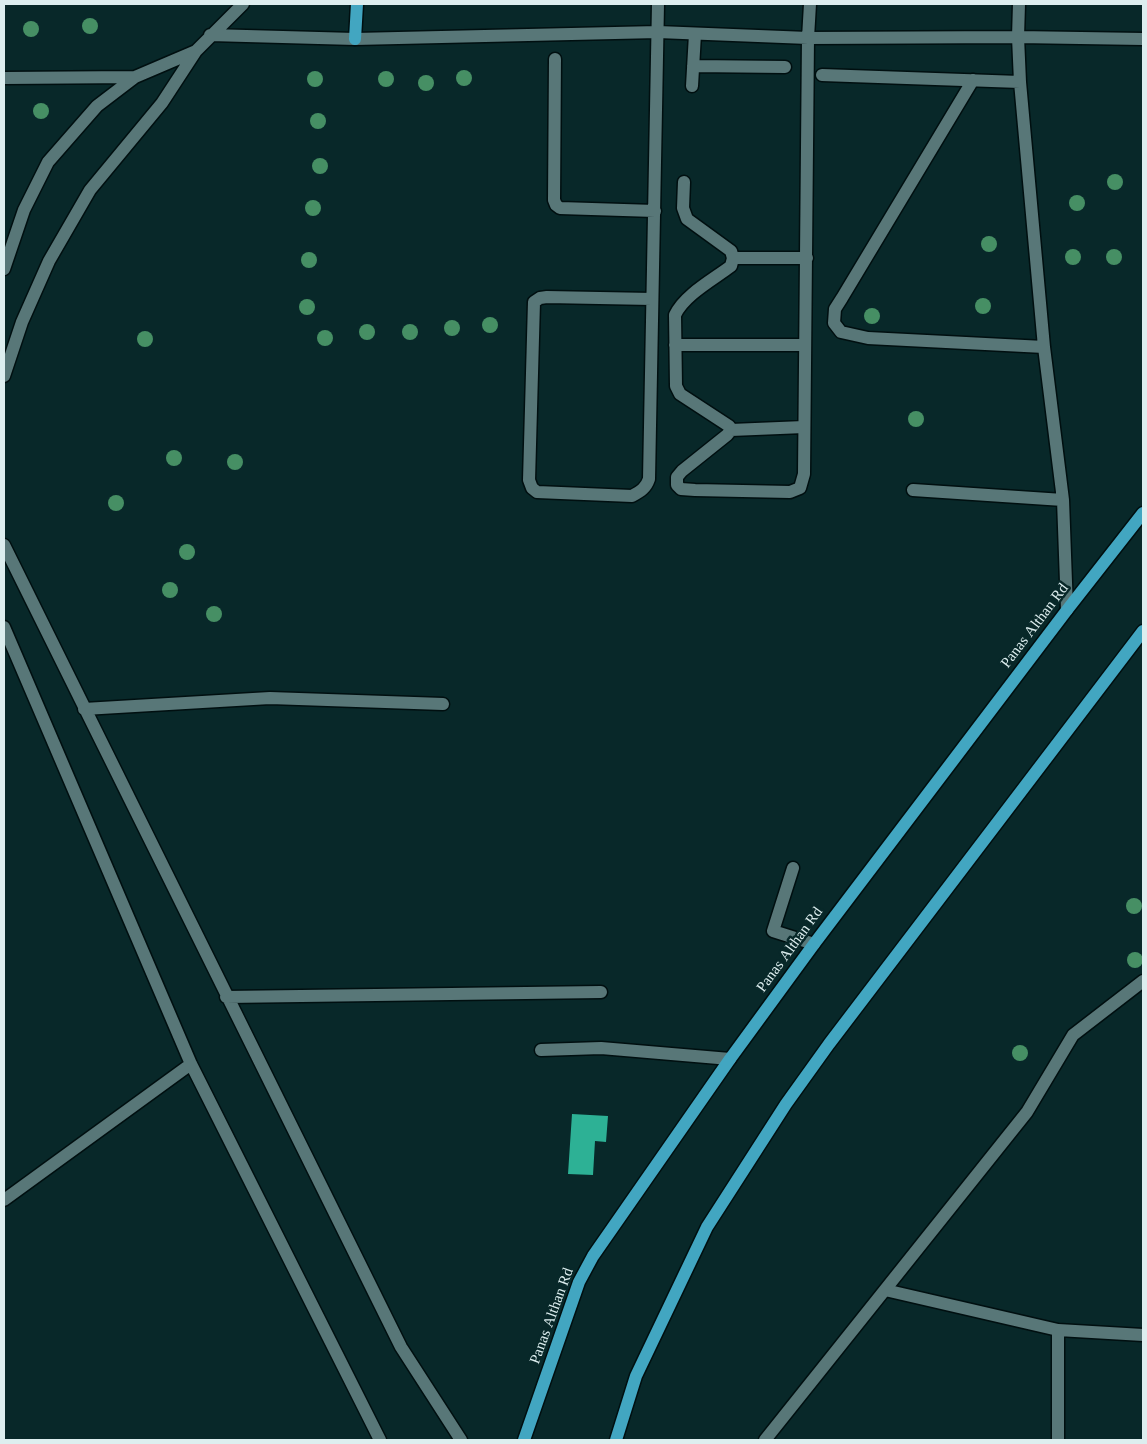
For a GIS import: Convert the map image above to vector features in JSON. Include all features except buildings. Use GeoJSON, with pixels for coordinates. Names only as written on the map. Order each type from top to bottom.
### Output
{"type":"FeatureCollection","features":[{"type":"Feature","properties":{"kind":"main road"},"geometry":{"type":"LineString","coordinates":[[355,38],[357,4]]}},
{"type":"Feature","properties":{"kind":"main road","name":"Panas Althan Rd"},"geometry":{"type":"LineString","coordinates":[[524,1440],[579,1282],[593,1256],[730,1059],[814,944],[1067,610],[1143,513]]}},
{"type":"Feature","properties":{"kind":"main road"},"geometry":{"type":"LineString","coordinates":[[616,1440],[636,1376],[707,1227],[786,1104],[829,1044],[1143,631]]}},
{"type":"Feature","properties":{"kind":"street"},"geometry":{"type":"LineString","coordinates":[[4,376],[22,322],[49,261],[90,190],[162,103],[196,51],[243,4]]}},
{"type":"Feature","properties":{"kind":"street"},"geometry":{"type":"LineString","coordinates":[[652,299],[547,297],[540,298],[534,302],[529,480],[532,488],[537,492],[632,496],[646,486],[649,479],[658,4]]}},
{"type":"Feature","properties":{"kind":"street"},"geometry":{"type":"LineString","coordinates":[[804,427],[731,430],[682,471],[677,477],[677,485],[694,490],[790,492],[800,488],[804,474],[808,38],[810,4]]}},
{"type":"Feature","properties":{"kind":"street"},"geometry":{"type":"LineString","coordinates":[[1019,4],[1020,82],[1044,347],[1063,500],[1067,610]]}},
{"type":"Feature","properties":{"kind":"street"},"geometry":{"type":"LineString","coordinates":[[210,35],[355,38],[658,32],[808,38],[1018,37],[1143,39]]}},
{"type":"Feature","properties":{"kind":"street"},"geometry":{"type":"LineString","coordinates":[[692,86],[695,34]]}},
{"type":"Feature","properties":{"kind":"street"},"geometry":{"type":"LineString","coordinates":[[4,269],[24,210],[48,162],[97,106],[135,77],[196,51]]}},
{"type":"Feature","properties":{"kind":"street"},"geometry":{"type":"LineString","coordinates":[[555,59],[554,200],[556,205],[560,208],[655,211]]}},
{"type":"Feature","properties":{"kind":"street"},"geometry":{"type":"LineString","coordinates":[[693,66],[784,67]]}},
{"type":"Feature","properties":{"kind":"street"},"geometry":{"type":"LineString","coordinates":[[822,75],[1020,82]]}},
{"type":"Feature","properties":{"kind":"street"},"geometry":{"type":"LineString","coordinates":[[4,78],[135,77]]}},
{"type":"Feature","properties":{"kind":"street"},"geometry":{"type":"LineString","coordinates":[[973,80],[835,309],[834,322],[841,332],[868,338],[1044,347]]}},
{"type":"Feature","properties":{"kind":"street"},"geometry":{"type":"LineString","coordinates":[[684,182],[683,208],[687,219],[731,251],[733,258],[731,266],[683,301],[675,314],[676,386],[680,394],[729,426],[731,430]]}},
{"type":"Feature","properties":{"kind":"street"},"geometry":{"type":"LineString","coordinates":[[733,258],[807,258]]}},
{"type":"Feature","properties":{"kind":"street"},"geometry":{"type":"LineString","coordinates":[[675,345],[806,345]]}},
{"type":"Feature","properties":{"kind":"street"},"geometry":{"type":"LineString","coordinates":[[913,490],[1063,500]]}},
{"type":"Feature","properties":{"kind":"street"},"geometry":{"type":"LineString","coordinates":[[4,545],[226,997],[401,1347],[461,1440]]}},
{"type":"Feature","properties":{"kind":"street"},"geometry":{"type":"LineString","coordinates":[[4,627],[191,1064],[380,1440]]}},
{"type":"Feature","properties":{"kind":"street"},"geometry":{"type":"LineString","coordinates":[[84,709],[270,698],[443,704]]}},
{"type":"Feature","properties":{"kind":"street"},"geometry":{"type":"LineString","coordinates":[[793,868],[773,931],[814,944]]}},
{"type":"Feature","properties":{"kind":"street"},"geometry":{"type":"LineString","coordinates":[[765,1440],[1027,1112],[1073,1035],[1143,981]]}},
{"type":"Feature","properties":{"kind":"street"},"geometry":{"type":"LineString","coordinates":[[226,997],[601,992]]}},
{"type":"Feature","properties":{"kind":"street"},"geometry":{"type":"LineString","coordinates":[[541,1050],[602,1048],[730,1059]]}},
{"type":"Feature","properties":{"kind":"street"},"geometry":{"type":"LineString","coordinates":[[4,1200],[191,1064]]}},
{"type":"Feature","properties":{"kind":"street"},"geometry":{"type":"LineString","coordinates":[[885,1290],[1058,1330],[1143,1335]]}},
{"type":"Feature","properties":{"kind":"street"},"geometry":{"type":"LineString","coordinates":[[1058,1330],[1058,1440]]}}]}
